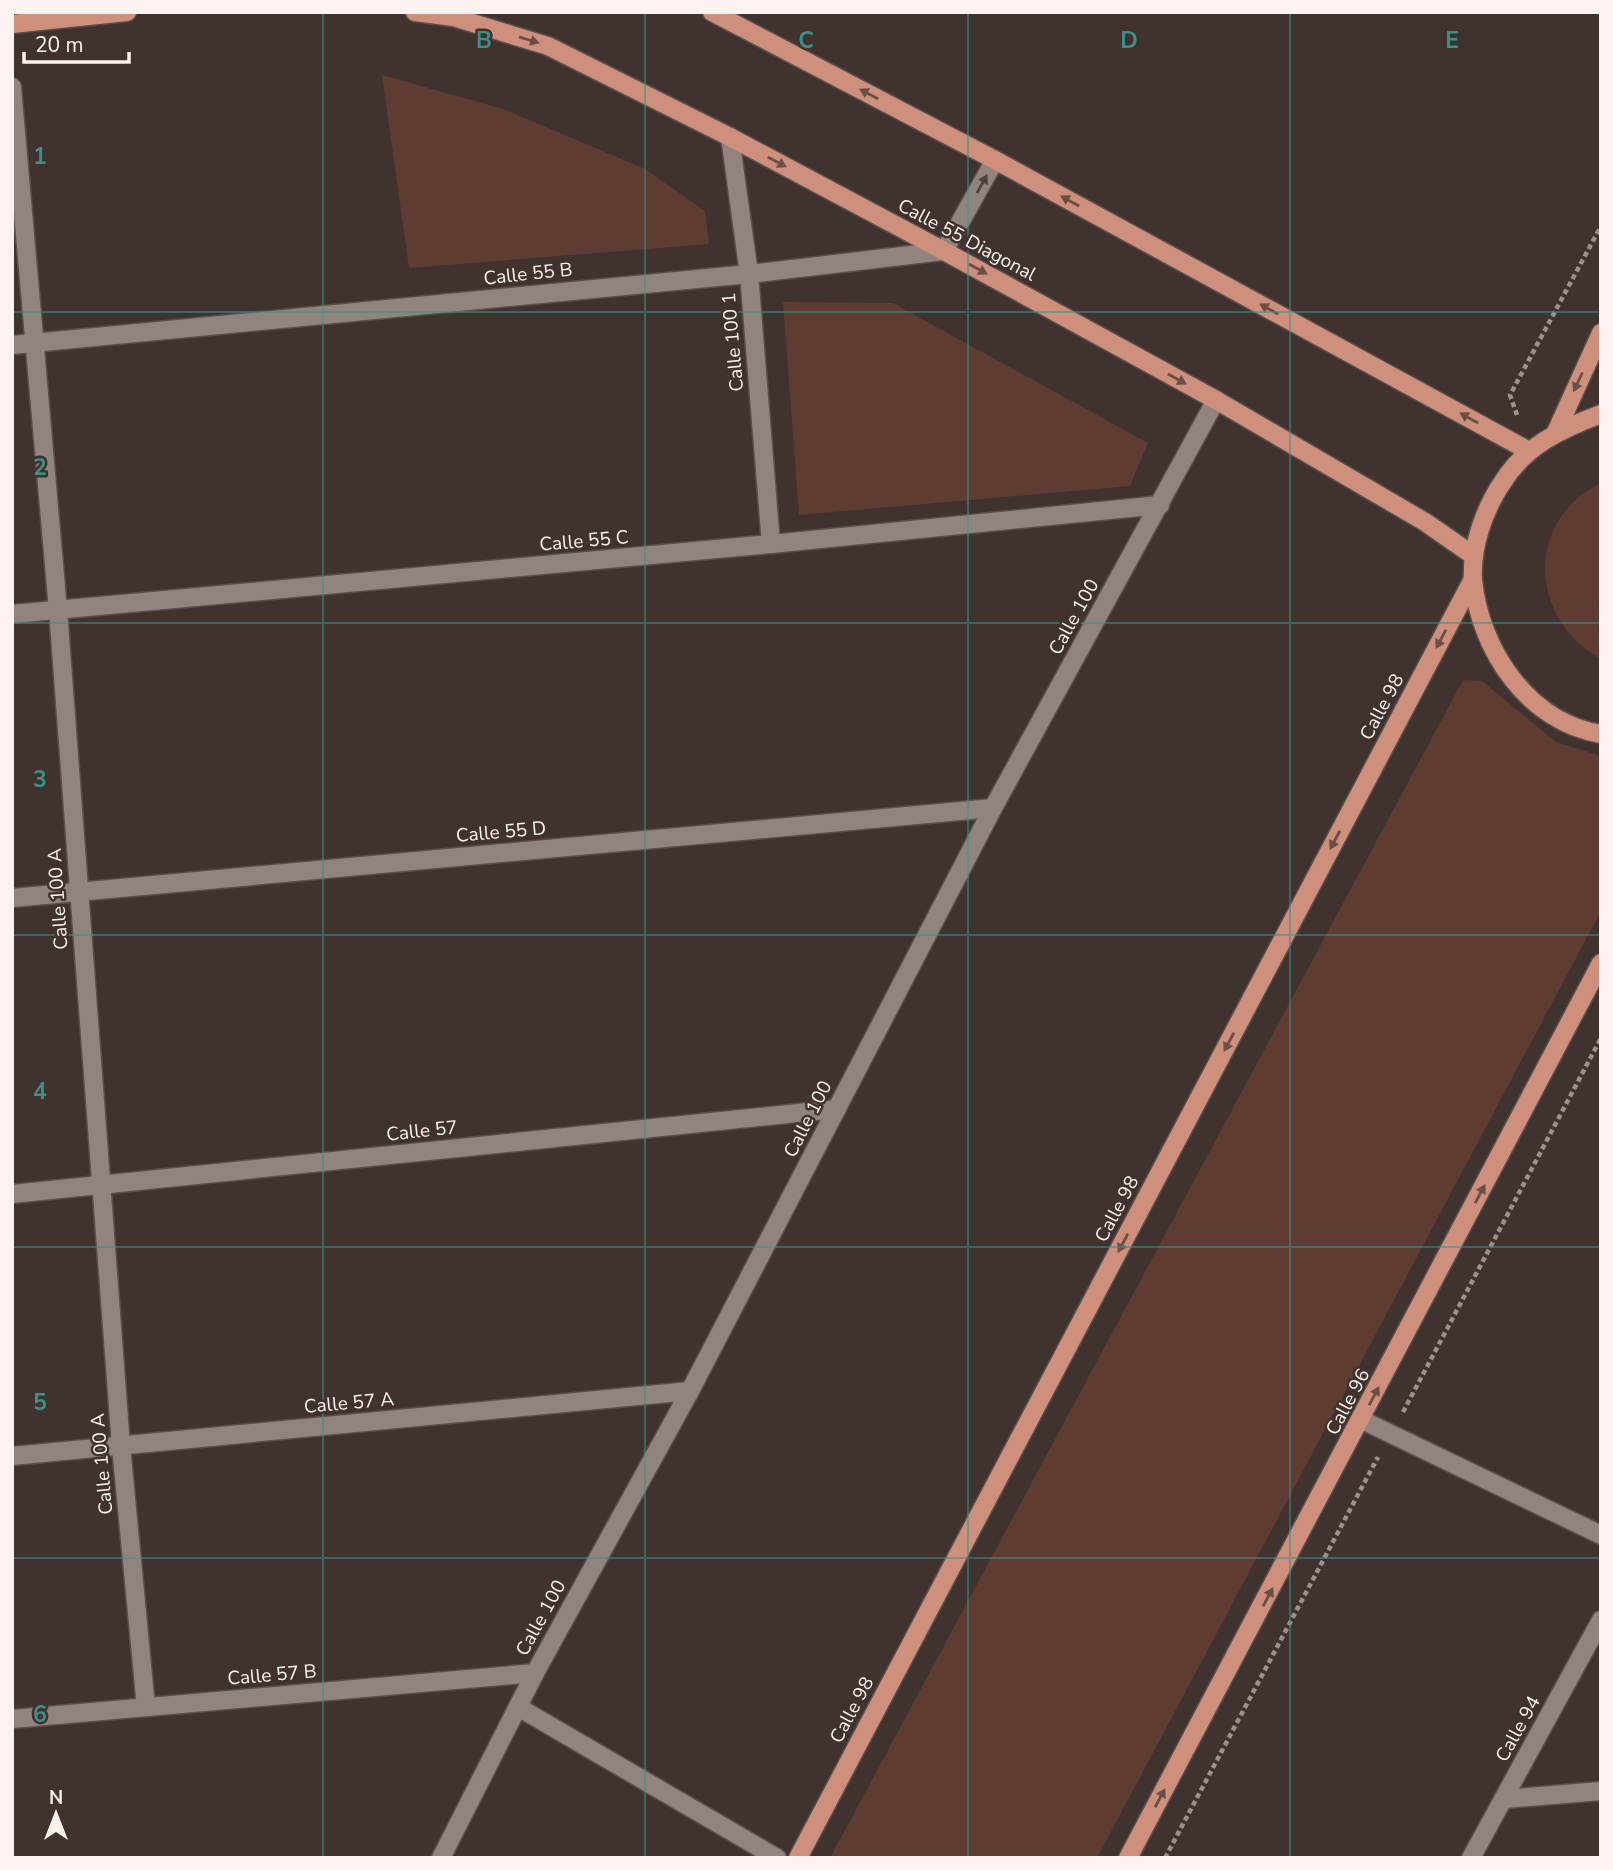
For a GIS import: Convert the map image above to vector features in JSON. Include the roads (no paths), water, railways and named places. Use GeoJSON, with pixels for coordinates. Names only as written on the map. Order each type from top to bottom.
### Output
{"type":"FeatureCollection","features":[{"type":"Feature","properties":{"kind":"main road"},"geometry":{"type":"LineString","coordinates":[[12,24],[127,12]]}},
{"type":"Feature","properties":{"kind":"main road","name":"Calle 55 Diagonal"},"geometry":{"type":"LineString","coordinates":[[415,12],[453,17],[548,46],[730,137],[1216,401],[1426,522],[1474,556]]}},
{"type":"Feature","properties":{"kind":"main road"},"geometry":{"type":"LineString","coordinates":[[712,12],[995,160],[1529,451]]}},
{"type":"Feature","properties":{"kind":"main road"},"geometry":{"type":"LineString","coordinates":[[1556,432],[1601,333]]}},
{"type":"Feature","properties":{"kind":"main road"},"geometry":{"type":"LineString","coordinates":[[1601,414],[1556,432],[1529,451],[1502,482],[1484,517],[1474,556],[1473,579],[1483,629],[1506,673],[1541,708],[1586,732],[1601,734]]}},
{"type":"Feature","properties":{"kind":"main road","name":"Calle 98"},"geometry":{"type":"LineString","coordinates":[[798,1858],[1473,579]]}},
{"type":"Feature","properties":{"kind":"main road","name":"Calle 96"},"geometry":{"type":"LineString","coordinates":[[1128,1858],[1362,1420],[1601,963]]}},
{"type":"Feature","properties":{"kind":"street","name":"Calle 100 A"},"geometry":{"type":"LineString","coordinates":[[12,87],[58,610],[121,1446],[146,1707]]}},
{"type":"Feature","properties":{"kind":"street","name":"Calle 100 1"},"geometry":{"type":"LineString","coordinates":[[730,137],[749,274],[771,544]]}},
{"type":"Feature","properties":{"kind":"street"},"geometry":{"type":"LineString","coordinates":[[944,251],[995,160]]}},
{"type":"Feature","properties":{"kind":"street","name":"Calle 55 B"},"geometry":{"type":"LineString","coordinates":[[12,345],[749,274],[944,251]]}},
{"type":"Feature","properties":{"kind":"street","name":"Calle 100"},"geometry":{"type":"LineString","coordinates":[[441,1858],[535,1673],[690,1391],[993,808],[1216,401]]}},
{"type":"Feature","properties":{"kind":"street","name":"Calle 55 C"},"geometry":{"type":"LineString","coordinates":[[12,614],[1160,505]]}},
{"type":"Feature","properties":{"kind":"street","name":"Calle 55 D"},"geometry":{"type":"LineString","coordinates":[[12,898],[993,808]]}},
{"type":"Feature","properties":{"kind":"street","name":"Calle 57"},"geometry":{"type":"LineString","coordinates":[[12,1194],[837,1109]]}},
{"type":"Feature","properties":{"kind":"street","name":"Calle 57 A"},"geometry":{"type":"LineString","coordinates":[[12,1455],[690,1391]]}},
{"type":"Feature","properties":{"kind":"street"},"geometry":{"type":"LineString","coordinates":[[1362,1420],[1601,1535]]}},
{"type":"Feature","properties":{"kind":"street","name":"Calle 94"},"geometry":{"type":"LineString","coordinates":[[1471,1858],[1601,1620]]}},
{"type":"Feature","properties":{"kind":"street","name":"Calle 57 B"},"geometry":{"type":"LineString","coordinates":[[12,1719],[535,1673]]}},
{"type":"Feature","properties":{"kind":"street"},"geometry":{"type":"LineString","coordinates":[[518,1707],[777,1858]]}},
{"type":"Feature","properties":{"kind":"street"},"geometry":{"type":"LineString","coordinates":[[1504,1798],[1601,1791]]}}]}
